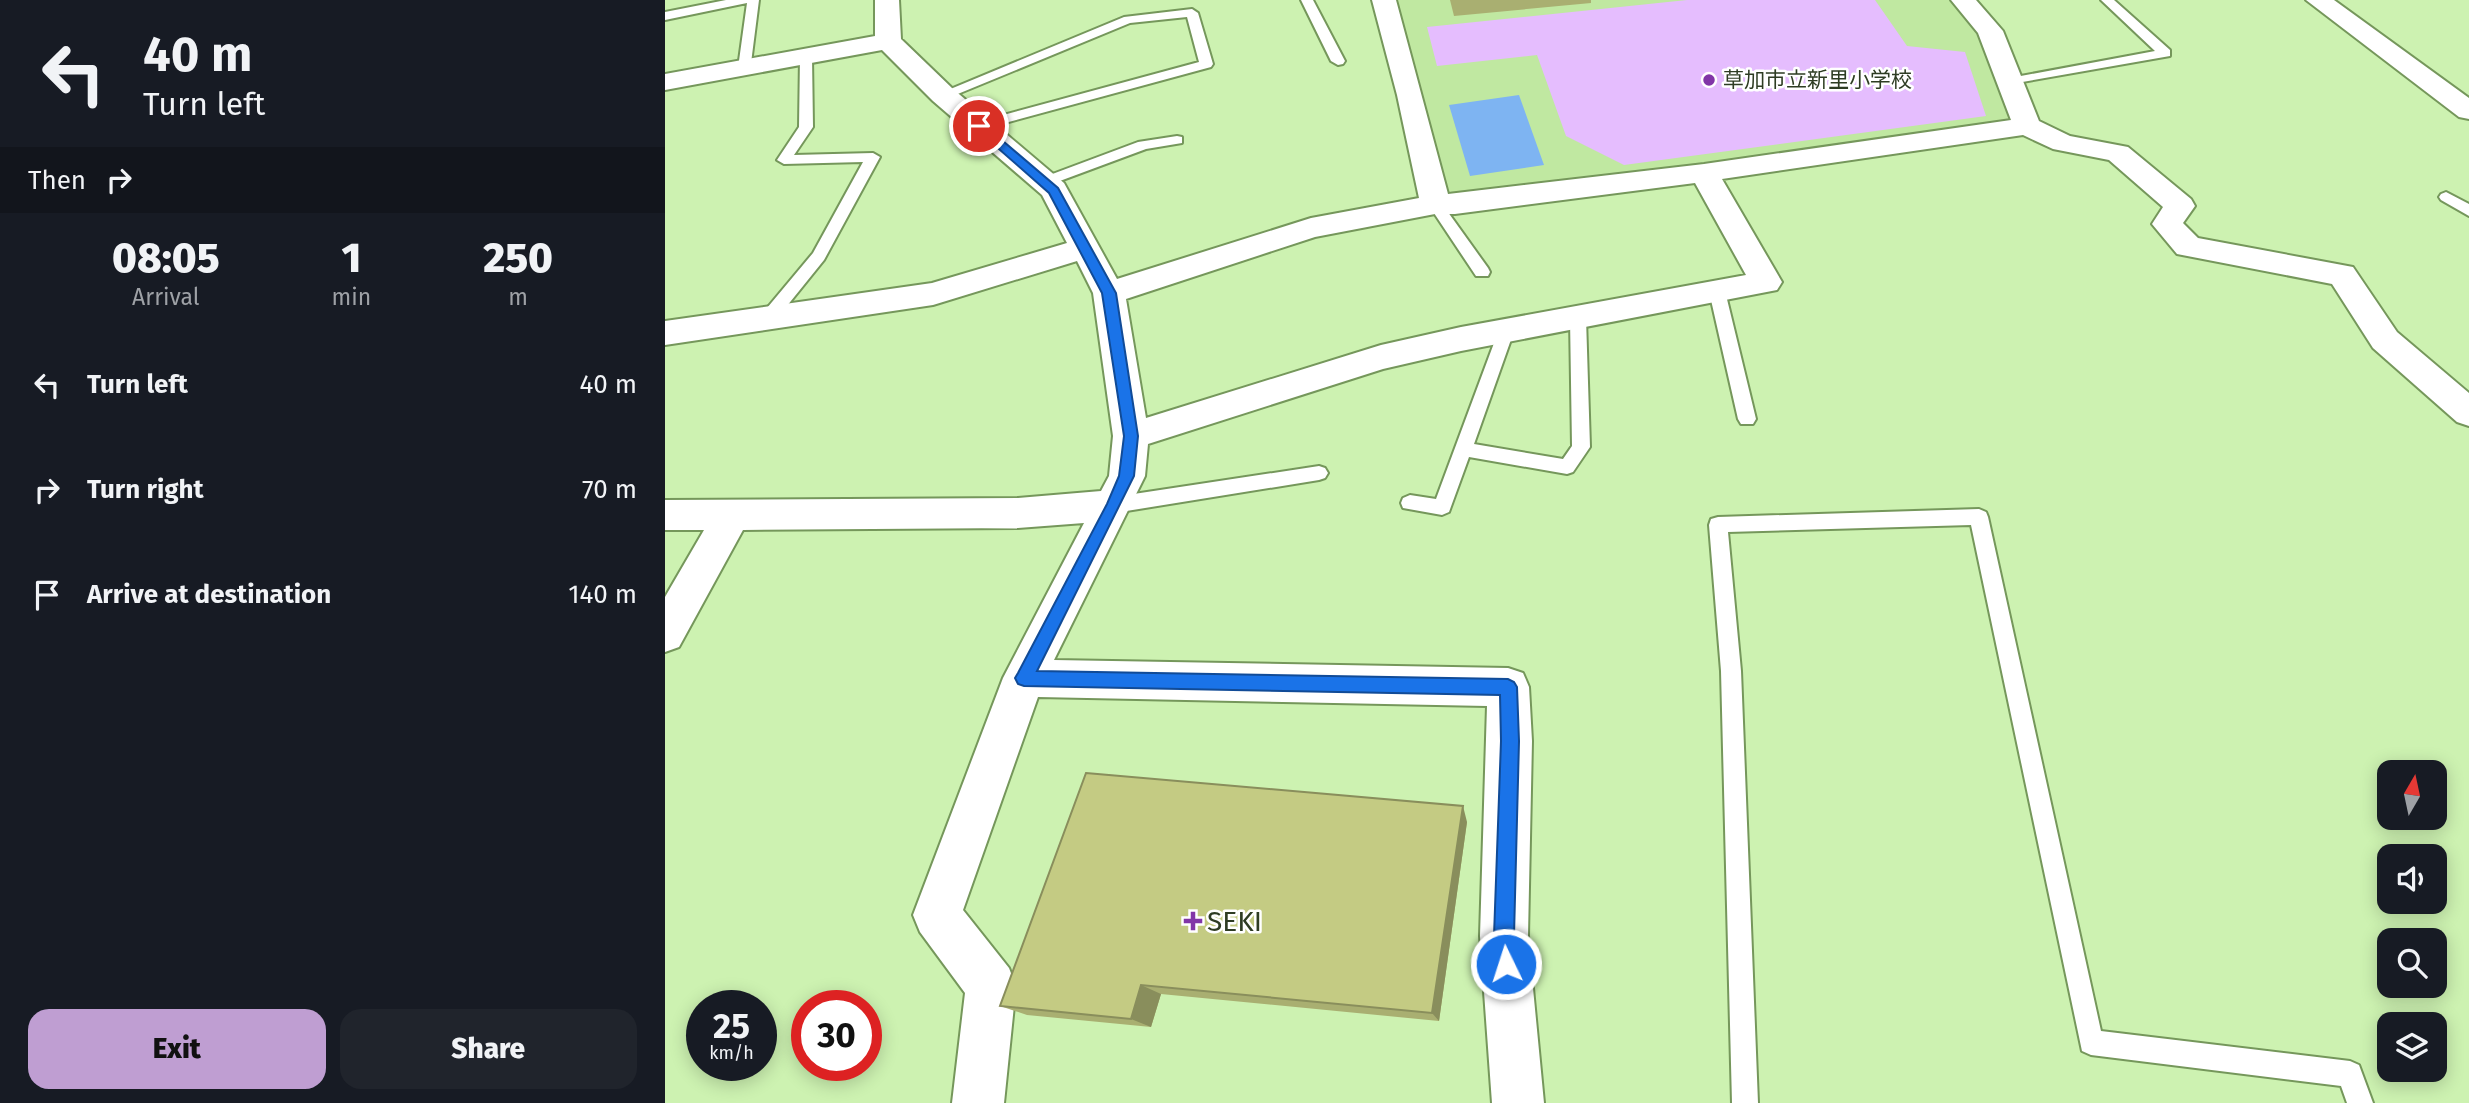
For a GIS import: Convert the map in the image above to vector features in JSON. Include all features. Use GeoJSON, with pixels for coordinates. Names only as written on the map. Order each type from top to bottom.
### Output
{"type":"FeatureCollection","features":[{"type":"Feature","properties":{"kind":"street"},"geometry":{"type":"LineString","coordinates":[[887,0],[888,41],[943,95],[1054,190],[1109,293],[1131,436],[1127,476],[1024,678],[937,915],[991,986],[978,1103]]}},
{"type":"Feature","properties":{"kind":"street"},"geometry":{"type":"LineString","coordinates":[[1384,0],[1410,94],[1435,204]]}},
{"type":"Feature","properties":{"kind":"street"},"geometry":{"type":"LineString","coordinates":[[1963,0],[1990,32],[2027,126]]}},
{"type":"Feature","properties":{"kind":"street"},"geometry":{"type":"LineString","coordinates":[[2318,0],[2469,111]]}},
{"type":"Feature","properties":{"kind":"street"},"geometry":{"type":"LineString","coordinates":[[665,82],[888,41]]}},
{"type":"Feature","properties":{"kind":"street"},"geometry":{"type":"LineString","coordinates":[[1109,293],[1311,228],[1435,204],[1455,204],[1704,173],[2027,126],[2063,143],[2118,153],[2180,206],[2167,224],[2187,247],[2342,275],[2385,340],[2469,413]]}},
{"type":"Feature","properties":{"kind":"street"},"geometry":{"type":"LineString","coordinates":[[1131,436],[1381,357],[1766,282],[1704,173]]}},
{"type":"Feature","properties":{"kind":"street"},"geometry":{"type":"LineString","coordinates":[[668,338],[768,318],[933,294],[1086,248]]}},
{"type":"Feature","properties":{"kind":"street"},"geometry":{"type":"LineString","coordinates":[[665,515],[1017,513],[1114,505]]}},
{"type":"Feature","properties":{"kind":"street"},"geometry":{"type":"LineString","coordinates":[[665,634],[732,515]]}},
{"type":"Feature","properties":{"kind":"street"},"geometry":{"type":"LineString","coordinates":[[1024,678],[1508,687],[1510,741],[1504,936],[1518,1103]]}},
{"type":"Feature","properties":{"kind":"lane"},"geometry":{"type":"LineString","coordinates":[[665,16],[744,0]]}},
{"type":"Feature","properties":{"kind":"lane"},"geometry":{"type":"LineString","coordinates":[[745,68],[753,0]]}},
{"type":"Feature","properties":{"kind":"lane"},"geometry":{"type":"LineString","coordinates":[[1307,0],[1338,61]]}},
{"type":"Feature","properties":{"kind":"lane"},"geometry":{"type":"LineString","coordinates":[[2010,82],[2165,53],[2107,0]]}},
{"type":"Feature","properties":{"kind":"lane"},"geometry":{"type":"LineString","coordinates":[[943,95],[1128,20],[1192,13],[1206,64],[979,126]]}},
{"type":"Feature","properties":{"kind":"lane"},"geometry":{"type":"LineString","coordinates":[[768,318],[819,256],[873,157],[784,160],[806,127],[806,57]]}},
{"type":"Feature","properties":{"kind":"lane"},"geometry":{"type":"LineString","coordinates":[[1044,182],[1143,145],[1177,140]]}},
{"type":"Feature","properties":{"kind":"lane"},"geometry":{"type":"LineString","coordinates":[[2446,197],[2469,211]]}},
{"type":"Feature","properties":{"kind":"lane"},"geometry":{"type":"LineString","coordinates":[[1435,204],[1482,272]]}},
{"type":"Feature","properties":{"kind":"lane"},"geometry":{"type":"LineString","coordinates":[[1717,291],[1747,419]]}},
{"type":"Feature","properties":{"kind":"lane"},"geometry":{"type":"LineString","coordinates":[[1463,449],[1567,467],[1581,447],[1578,318]]}},
{"type":"Feature","properties":{"kind":"lane"},"geometry":{"type":"LineString","coordinates":[[1410,503],[1442,508],[1506,331]]}},
{"type":"Feature","properties":{"kind":"lane"},"geometry":{"type":"LineString","coordinates":[[1114,505],[1319,472]]}},
{"type":"Feature","properties":{"kind":"lane"},"geometry":{"type":"LineString","coordinates":[[1745,1103],[1731,671],[1718,525],[1979,517],[2091,1042],[2350,1074],[2360,1103]]}},
{"type":"Feature","properties":{"kind":"shaded area","name":"草加市立新里小学校"},"geometry":{"type":"Polygon","coordinates":[[[1396,0],[1952,0],[1987,45],[2014,115],[2005,124],[1461,198],[1448,190],[1396,0]]]}},
{"type":"Feature","properties":{"kind":"shaded area","name":"草加市立新里小学校"},"geometry":{"type":"Polygon","coordinates":[[[1687,0],[1875,0],[1907,46],[1965,52],[1986,116],[1624,165],[1566,136],[1537,55],[1437,66],[1427,27],[1687,0]]]}},
{"type":"Feature","properties":{"kind":"water"},"geometry":{"type":"Polygon","coordinates":[[[1519,95],[1544,165],[1470,176],[1449,105],[1519,95]]]}},
{"type":"Feature","properties":{"kind":"building"},"geometry":{"type":"Polygon","coordinates":[[[1086,773],[1463,806],[1432,1013],[1141,985],[1131,1019],[1000,1006],[1086,773]]]}},
{"type":"Feature","properties":{"kind":"place","name":"草加市立新里小学校"},"geometry":{"type":"Point","coordinates":[1709,80]}},
{"type":"Feature","properties":{"kind":"place","name":"SEKI"},"geometry":{"type":"Point","coordinates":[1193,921]}},
{"type":"Feature","properties":{"kind":"route"},"geometry":{"type":"LineString","coordinates":[[979,126],[1054,190],[1109,293],[1131,436],[1127,476],[1024,678],[1508,687],[1510,741],[1504,936],[1506,964]]}}]}
